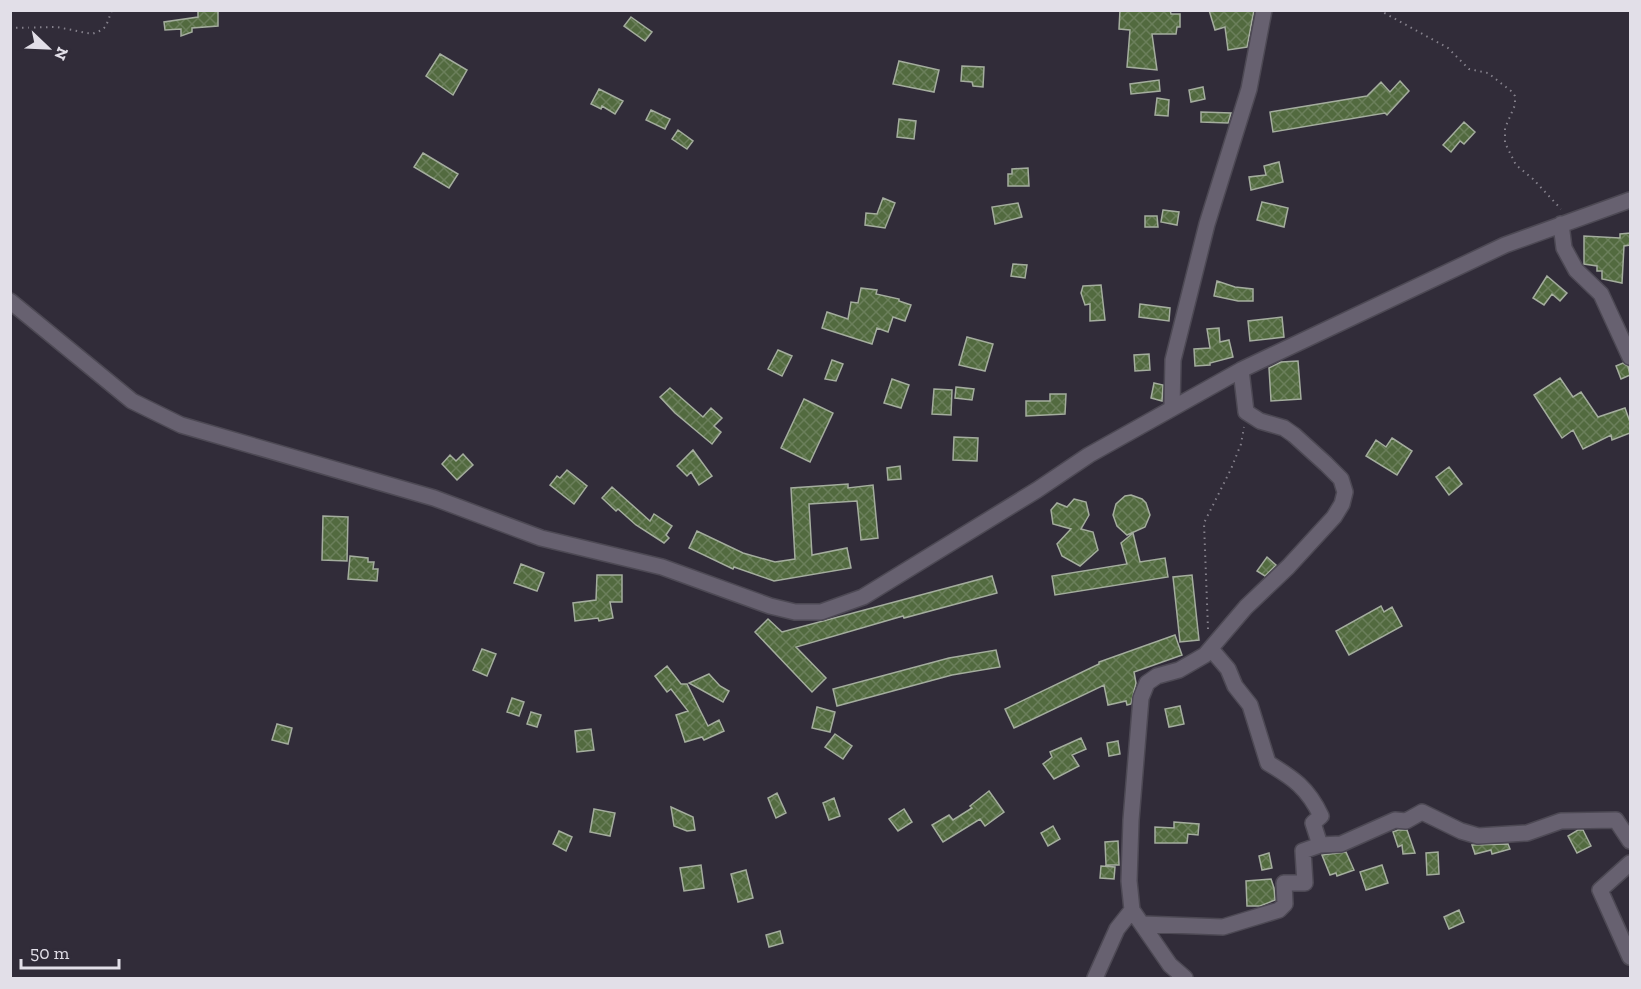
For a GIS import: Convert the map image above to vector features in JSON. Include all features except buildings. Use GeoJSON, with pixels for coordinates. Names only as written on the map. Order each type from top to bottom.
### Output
{"type":"FeatureCollection","features":[{"type":"Feature","properties":{"kind":"street"},"geometry":{"type":"LineString","coordinates":[[1172,407],[1173,360],[1207,224],[1249,89],[1264,10]]}},
{"type":"Feature","properties":{"kind":"street"},"geometry":{"type":"LineString","coordinates":[[10,301],[132,401],[181,425],[434,498],[541,538],[662,567],[770,606],[795,612],[821,612],[863,597],[1028,496],[1089,455],[1241,370],[1505,245],[1630,200]]}},
{"type":"Feature","properties":{"kind":"street"},"geometry":{"type":"LineString","coordinates":[[1565,223],[1564,248],[1576,270],[1601,294],[1630,357]]}},
{"type":"Feature","properties":{"kind":"street"},"geometry":{"type":"LineString","coordinates":[[1185,978],[1170,965],[1131,910],[1130,850],[1141,699],[1147,683],[1157,676],[1179,670],[1211,649],[1246,607],[1288,567],[1334,517],[1342,504],[1345,492],[1341,480],[1294,435],[1284,428],[1260,421],[1246,412],[1241,370]]}},
{"type":"Feature","properties":{"kind":"street"},"geometry":{"type":"LineString","coordinates":[[1211,649],[1228,669],[1235,686],[1250,705],[1268,763],[1294,779],[1313,800],[1320,816],[1314,823],[1320,845]]}},
{"type":"Feature","properties":{"kind":"street"},"geometry":{"type":"LineString","coordinates":[[1142,924],[1223,927],[1279,910],[1285,904],[1284,883],[1305,883],[1303,851],[1320,845],[1341,844],[1395,820],[1406,821],[1422,812],[1461,831],[1478,836],[1527,833],[1561,821],[1616,820],[1630,840]]}},
{"type":"Feature","properties":{"kind":"street"},"geometry":{"type":"LineString","coordinates":[[1630,863],[1600,890],[1630,957]]}},
{"type":"Feature","properties":{"kind":"street"},"geometry":{"type":"LineString","coordinates":[[1095,978],[1117,929],[1131,910]]}},
{"type":"Feature","properties":{"kind":"path"},"geometry":{"type":"LineString","coordinates":[[10,28],[57,27],[92,34],[106,26],[112,10]]}},
{"type":"Feature","properties":{"kind":"path"},"geometry":{"type":"LineString","coordinates":[[1379,10],[1448,48],[1469,69],[1488,73],[1512,91],[1515,96],[1515,105],[1503,134],[1511,157],[1516,165],[1533,179],[1565,223]]}},
{"type":"Feature","properties":{"kind":"path"},"geometry":{"type":"LineString","coordinates":[[1211,649],[1206,611],[1204,523],[1238,453],[1246,412]]}}]}
